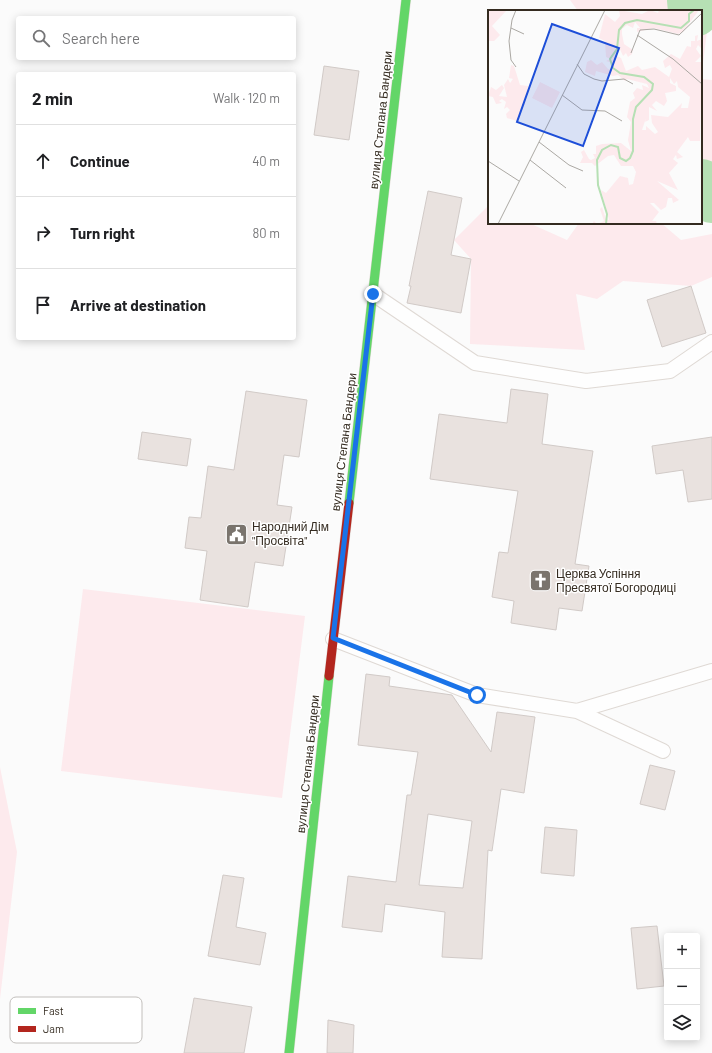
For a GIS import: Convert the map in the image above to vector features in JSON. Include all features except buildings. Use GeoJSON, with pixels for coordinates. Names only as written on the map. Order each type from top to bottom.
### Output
{"type":"FeatureCollection","features":[{"type":"Feature","properties":{"kind":"main road","name":"вулиця Степана Бандери"},"geometry":{"type":"LineString","coordinates":[[289,1053],[333,638],[406,0]]}},
{"type":"Feature","properties":{"kind":"lane"},"geometry":{"type":"LineString","coordinates":[[373,294],[475,363],[586,381],[670,371],[712,342]]}},
{"type":"Feature","properties":{"kind":"lane"},"geometry":{"type":"LineString","coordinates":[[333,638],[477,695],[577,711],[663,751]]}},
{"type":"Feature","properties":{"kind":"lane"},"geometry":{"type":"LineString","coordinates":[[577,711],[712,671]]}},
{"type":"Feature","properties":{"kind":"shaded area"},"geometry":{"type":"Polygon","coordinates":[[[570,0],[711,0],[702,71],[702,10],[577,10],[570,0]]]}},
{"type":"Feature","properties":{"kind":"shaded area"},"geometry":{"type":"Polygon","coordinates":[[[702,79],[712,80],[712,194],[702,173],[702,79]]]}},
{"type":"Feature","properties":{"kind":"shaded area"},"geometry":{"type":"Polygon","coordinates":[[[488,206],[488,224],[531,224],[567,240],[578,224],[662,224],[681,240],[712,234],[712,277],[691,286],[623,281],[597,299],[576,294],[585,350],[470,344],[471,259],[454,240],[488,206]]]}},
{"type":"Feature","properties":{"kind":"shaded area"},"geometry":{"type":"Polygon","coordinates":[[[83,589],[305,616],[282,798],[61,771],[83,589]]]}},
{"type":"Feature","properties":{"kind":"shaded area"},"geometry":{"type":"Polygon","coordinates":[[[0,767],[17,852],[0,999],[0,767]]]}},
{"type":"Feature","properties":{"kind":"waterway"},"geometry":{"type":"LineString","coordinates":[[693,0],[694,10]]}},
{"type":"Feature","properties":{"kind":"waterway"},"geometry":{"type":"LineString","coordinates":[[702,186],[712,197]]}},
{"type":"Feature","properties":{"kind":"traffic: fast"},"geometry":{"type":"LineString","coordinates":[[349,503],[406,0]]}},
{"type":"Feature","properties":{"kind":"traffic: fast"},"geometry":{"type":"LineString","coordinates":[[289,1053],[329,676]]}},
{"type":"Feature","properties":{"kind":"traffic: jam"},"geometry":{"type":"LineString","coordinates":[[329,676],[349,503]]}},
{"type":"Feature","properties":{"kind":"place","name":"Народний Дім \"Просвіта\""},"geometry":{"type":"Point","coordinates":[237,534]}},
{"type":"Feature","properties":{"kind":"place","name":"Церква Успіння Пресвятої Богородиці"},"geometry":{"type":"Point","coordinates":[540,581]}},
{"type":"Feature","properties":{"kind":"route"},"geometry":{"type":"LineString","coordinates":[[373,294],[333,638],[477,695]]}}]}
